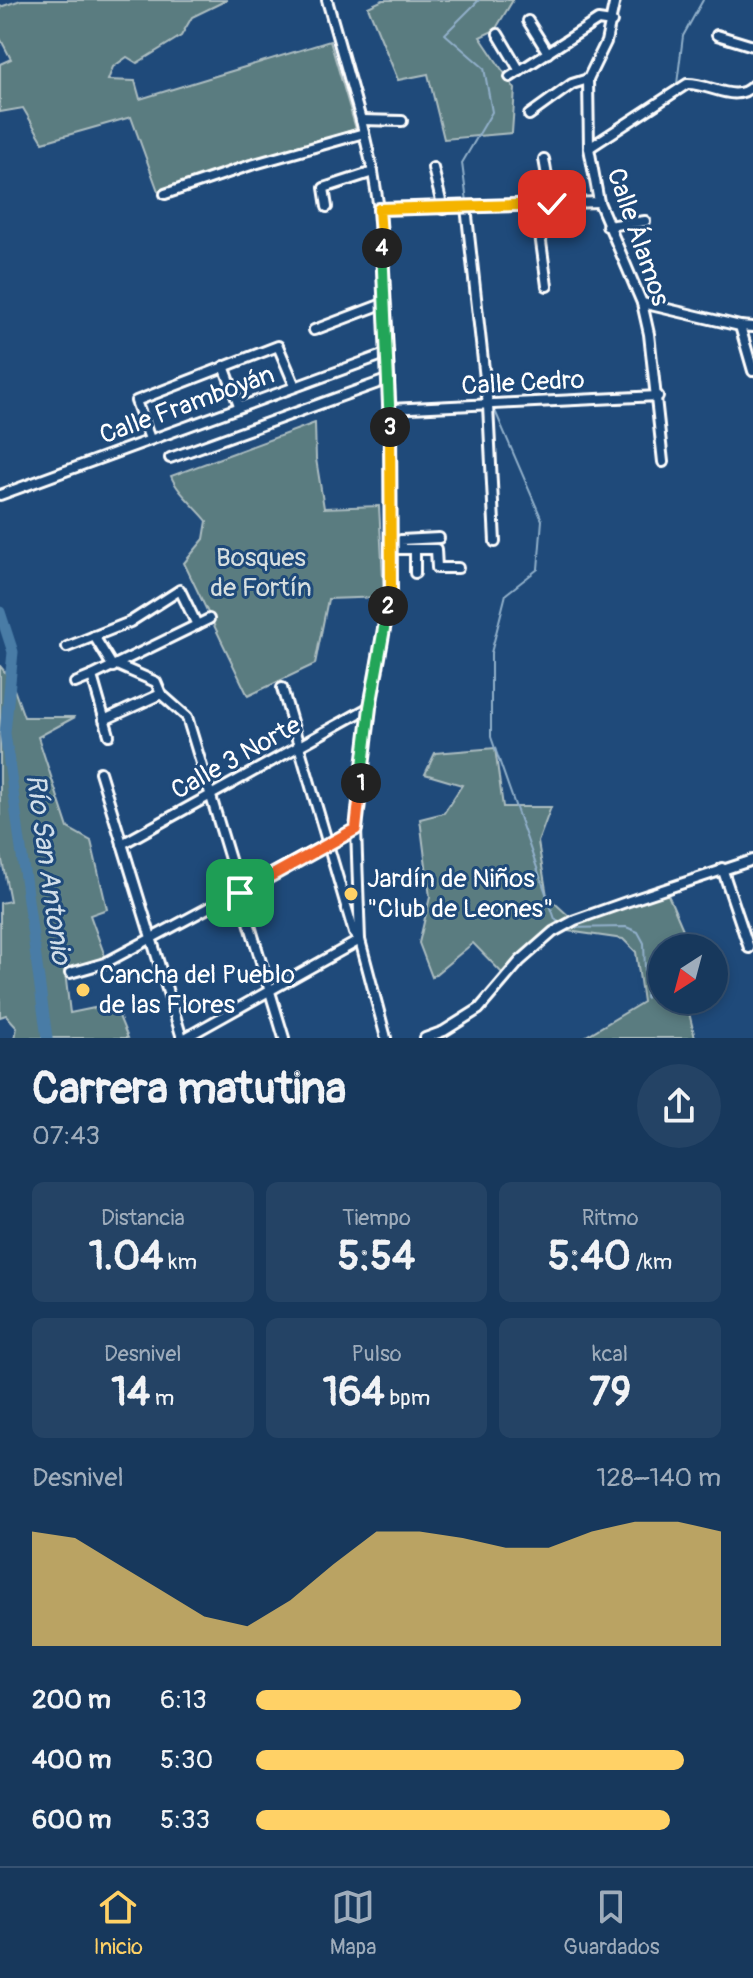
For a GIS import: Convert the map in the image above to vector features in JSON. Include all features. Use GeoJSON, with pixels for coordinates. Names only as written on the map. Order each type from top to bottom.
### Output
{"type":"FeatureCollection","features":[{"type":"Feature","properties":{"kind":"street"},"geometry":{"type":"LineString","coordinates":[[327,0],[373,172],[379,209],[388,353],[391,592],[370,707],[356,829],[360,940],[384,1037]]}},
{"type":"Feature","properties":{"kind":"street","name":"Calle Álamos"},"geometry":{"type":"LineString","coordinates":[[615,0],[606,42],[588,79],[589,148],[607,226],[642,303],[658,396],[663,462]]}},
{"type":"Feature","properties":{"kind":"street"},"geometry":{"type":"LineString","coordinates":[[510,77],[598,20],[612,22]]}},
{"type":"Feature","properties":{"kind":"street"},"geometry":{"type":"LineString","coordinates":[[528,21],[548,53]]}},
{"type":"Feature","properties":{"kind":"street"},"geometry":{"type":"LineString","coordinates":[[498,34],[520,71]]}},
{"type":"Feature","properties":{"kind":"street"},"geometry":{"type":"LineString","coordinates":[[717,35],[753,46]]}},
{"type":"Feature","properties":{"kind":"street"},"geometry":{"type":"LineString","coordinates":[[529,115],[572,84],[588,79]]}},
{"type":"Feature","properties":{"kind":"street"},"geometry":{"type":"LineString","coordinates":[[589,148],[687,84],[737,95],[753,85]]}},
{"type":"Feature","properties":{"kind":"street"},"geometry":{"type":"LineString","coordinates":[[361,120],[402,121]]}},
{"type":"Feature","properties":{"kind":"street"},"geometry":{"type":"LineString","coordinates":[[165,194],[251,165],[364,133]]}},
{"type":"Feature","properties":{"kind":"street"},"geometry":{"type":"LineString","coordinates":[[544,159],[552,204]]}},
{"type":"Feature","properties":{"kind":"street"},"geometry":{"type":"LineString","coordinates":[[433,168],[443,209]]}},
{"type":"Feature","properties":{"kind":"street"},"geometry":{"type":"LineString","coordinates":[[327,207],[324,188],[373,172]]}},
{"type":"Feature","properties":{"kind":"street"},"geometry":{"type":"LineString","coordinates":[[379,209],[599,202]]}},
{"type":"Feature","properties":{"kind":"street"},"geometry":{"type":"LineString","coordinates":[[536,205],[547,286]]}},
{"type":"Feature","properties":{"kind":"street"},"geometry":{"type":"LineString","coordinates":[[466,207],[488,406],[495,542]]}},
{"type":"Feature","properties":{"kind":"street"},"geometry":{"type":"LineString","coordinates":[[607,226],[645,221]]}},
{"type":"Feature","properties":{"kind":"street"},"geometry":{"type":"LineString","coordinates":[[314,330],[385,303]]}},
{"type":"Feature","properties":{"kind":"street"},"geometry":{"type":"LineString","coordinates":[[642,303],[753,327]]}},
{"type":"Feature","properties":{"kind":"street"},"geometry":{"type":"LineString","coordinates":[[740,326],[753,371]]}},
{"type":"Feature","properties":{"kind":"street"},"geometry":{"type":"LineString","coordinates":[[150,439],[136,401],[278,346],[295,386]]}},
{"type":"Feature","properties":{"kind":"street","name":"Calle Framboyán"},"geometry":{"type":"LineString","coordinates":[[0,495],[388,353]]}},
{"type":"Feature","properties":{"kind":"street"},"geometry":{"type":"LineString","coordinates":[[224,366],[239,406]]}},
{"type":"Feature","properties":{"kind":"street"},"geometry":{"type":"LineString","coordinates":[[170,458],[389,379]]}},
{"type":"Feature","properties":{"kind":"street","name":"Calle Cedro"},"geometry":{"type":"LineString","coordinates":[[390,409],[658,396]]}},
{"type":"Feature","properties":{"kind":"street"},"geometry":{"type":"LineString","coordinates":[[401,549],[401,540],[439,538]]}},
{"type":"Feature","properties":{"kind":"street"},"geometry":{"type":"LineString","coordinates":[[391,549],[436,549],[437,568],[458,568]]}},
{"type":"Feature","properties":{"kind":"street"},"geometry":{"type":"LineString","coordinates":[[415,549],[415,573]]}},
{"type":"Feature","properties":{"kind":"street"},"geometry":{"type":"LineString","coordinates":[[67,647],[149,612],[180,590],[197,625]]}},
{"type":"Feature","properties":{"kind":"street"},"geometry":{"type":"LineString","coordinates":[[75,683],[209,619]]}},
{"type":"Feature","properties":{"kind":"street"},"geometry":{"type":"LineString","coordinates":[[94,636],[115,666],[156,682],[161,694],[187,717],[284,1038]]}},
{"type":"Feature","properties":{"kind":"street"},"geometry":{"type":"LineString","coordinates":[[92,676],[109,735]]}},
{"type":"Feature","properties":{"kind":"street"},"geometry":{"type":"LineString","coordinates":[[282,688],[354,933],[360,940]]}},
{"type":"Feature","properties":{"kind":"street"},"geometry":{"type":"LineString","coordinates":[[104,720],[161,694]]}},
{"type":"Feature","properties":{"kind":"street","name":"Calle 3 Norte"},"geometry":{"type":"LineString","coordinates":[[122,844],[370,707]]}},
{"type":"Feature","properties":{"kind":"street"},"geometry":{"type":"LineString","coordinates":[[100,772],[184,1038],[360,940]]}},
{"type":"Feature","properties":{"kind":"street"},"geometry":{"type":"LineString","coordinates":[[70,973],[105,963],[356,829]]}},
{"type":"Feature","properties":{"kind":"street"},"geometry":{"type":"LineString","coordinates":[[425,1038],[446,1035],[488,1001],[520,961],[553,932],[588,916],[753,860]]}},
{"type":"Feature","properties":{"kind":"street"},"geometry":{"type":"LineString","coordinates":[[722,868],[749,948]]}},
{"type":"Feature","properties":{"kind":"green space"},"geometry":{"type":"Polygon","coordinates":[[[21,0],[227,0],[192,17],[181,36],[137,63],[127,57],[113,67],[108,80],[135,81],[140,99],[330,41],[356,129],[158,191],[131,117],[43,142],[23,108],[0,112],[0,64],[11,59],[0,38],[0,7],[21,0]]]}},
{"type":"Feature","properties":{"kind":"green space"},"geometry":{"type":"Polygon","coordinates":[[[383,0],[513,0],[495,30],[480,37],[515,89],[512,133],[444,139],[428,74],[398,80],[368,7],[383,0]]]}},
{"type":"Feature","properties":{"kind":"green space","name":"Bosques de Fortín"},"geometry":{"type":"Polygon","coordinates":[[[315,423],[316,459],[324,508],[379,506],[384,597],[328,599],[315,664],[248,696],[184,563],[204,539],[207,521],[182,494],[171,476],[315,423]]]}},
{"type":"Feature","properties":{"kind":"green space"},"geometry":{"type":"Polygon","coordinates":[[[0,666],[10,678],[24,717],[75,717],[38,737],[68,828],[91,841],[107,909],[90,915],[106,959],[65,972],[70,1013],[114,1004],[128,1038],[15,1038],[17,1027],[6,1015],[0,1017],[0,903],[10,901],[0,850],[0,666]]]}},
{"type":"Feature","properties":{"kind":"green space"},"geometry":{"type":"Polygon","coordinates":[[[495,748],[503,807],[551,807],[538,842],[547,896],[570,917],[534,942],[503,974],[473,943],[432,977],[419,943],[430,897],[420,819],[444,813],[462,785],[425,774],[435,753],[495,748]]]}},
{"type":"Feature","properties":{"kind":"green space"},"geometry":{"type":"Polygon","coordinates":[[[666,890],[685,934],[648,934],[648,1014],[689,1014],[695,1038],[583,1038],[643,1002],[636,952],[623,939],[561,930],[666,890]]]}},
{"type":"Feature","properties":{"kind":"waterway"},"geometry":{"type":"LineString","coordinates":[[467,202],[462,163],[492,112],[484,68],[445,34],[479,0]]}},
{"type":"Feature","properties":{"kind":"waterway"},"geometry":{"type":"LineString","coordinates":[[677,84],[683,36],[703,0]]}},
{"type":"Feature","properties":{"kind":"waterway"},"geometry":{"type":"LineString","coordinates":[[485,339],[492,400]]}},
{"type":"Feature","properties":{"kind":"waterway"},"geometry":{"type":"LineString","coordinates":[[493,406],[542,520],[538,569],[506,594],[491,653],[491,737],[555,919],[560,924]]}},
{"type":"Feature","properties":{"kind":"waterway","name":"Río San Antonio"},"geometry":{"type":"LineString","coordinates":[[0,612],[13,652],[5,733],[47,1038]]}},
{"type":"Feature","properties":{"kind":"waterway"},"geometry":{"type":"LineString","coordinates":[[565,928],[626,927],[638,932],[644,943],[646,998]]}},
{"type":"Feature","properties":{"kind":"place","name":"Jardín de Niños \"Club de Leones\""},"geometry":{"type":"Point","coordinates":[351,894]}},
{"type":"Feature","properties":{"kind":"place","name":"Cancha del Pueblo de las Flores"},"geometry":{"type":"Point","coordinates":[83,990]}},
{"type":"Feature","properties":{"kind":"route"},"geometry":{"type":"LineString","coordinates":[[240,893],[356,829],[370,707],[391,592],[388,494],[390,409],[379,209],[552,204]]}}]}
